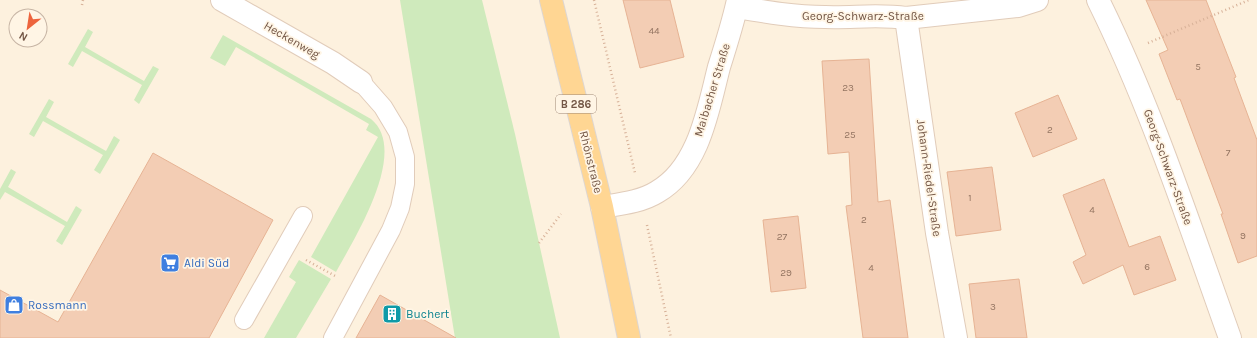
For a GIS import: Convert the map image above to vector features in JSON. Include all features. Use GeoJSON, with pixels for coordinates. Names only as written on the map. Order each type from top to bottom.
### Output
{"type":"FeatureCollection","features":[{"type":"Feature","properties":{"kind":"main road","name":"Rhönstraße"},"geometry":{"type":"LineString","coordinates":[[551,0],[602,208]]}},
{"type":"Feature","properties":{"kind":"main road","name":"B 286"},"geometry":{"type":"LineString","coordinates":[[602,208],[629,338]]}},
{"type":"Feature","properties":{"kind":"street","name":"Heckenweg"},"geometry":{"type":"LineString","coordinates":[[222,0],[333,63],[361,82]]}},
{"type":"Feature","properties":{"kind":"street","name":"Georg-Schwarz-Straße"},"geometry":{"type":"LineString","coordinates":[[737,3],[781,15],[826,17],[889,15],[906,18],[1018,6],[1037,0]]}},
{"type":"Feature","properties":{"kind":"street","name":"Georg-Schwarz-Straße"},"geometry":{"type":"LineString","coordinates":[[1098,0],[1122,49],[1154,125],[1230,338]]}},
{"type":"Feature","properties":{"kind":"street","name":"Maibacher Straße"},"geometry":{"type":"LineString","coordinates":[[602,208],[641,199],[657,192],[668,184],[681,171],[690,156],[704,122],[737,3]]}},
{"type":"Feature","properties":{"kind":"street","name":"Johann-Riedel-Straße"},"geometry":{"type":"LineString","coordinates":[[906,18],[937,233],[956,338]]}},
{"type":"Feature","properties":{"kind":"lane"},"geometry":{"type":"LineString","coordinates":[[333,338],[391,230],[400,208],[405,184],[405,157],[398,132],[383,107],[361,82]]}},
{"type":"Feature","properties":{"kind":"lane"},"geometry":{"type":"LineString","coordinates":[[244,320],[303,216]]}},
{"type":"Feature","properties":{"kind":"path"},"geometry":{"type":"LineString","coordinates":[[82,5],[83,0]]}},
{"type":"Feature","properties":{"kind":"path"},"geometry":{"type":"LineString","coordinates":[[594,0],[641,199],[671,338]]}},
{"type":"Feature","properties":{"kind":"path"},"geometry":{"type":"LineString","coordinates":[[1147,43],[1249,0]]}},
{"type":"Feature","properties":{"kind":"path"},"geometry":{"type":"LineString","coordinates":[[539,243],[561,214]]}},
{"type":"Feature","properties":{"kind":"path"},"geometry":{"type":"LineString","coordinates":[[299,256],[332,274]]}},
{"type":"Feature","properties":{"kind":"green space"},"geometry":{"type":"Polygon","coordinates":[[[400,0],[482,0],[515,134],[560,338],[455,338],[400,0]]]}},
{"type":"Feature","properties":{"kind":"green space"},"geometry":{"type":"Polygon","coordinates":[[[88,29],[93,32],[85,47],[144,81],[153,66],[159,69],[139,104],[134,100],[142,85],[82,51],[73,67],[68,64],[88,29]]]}},
{"type":"Feature","properties":{"kind":"green space"},"geometry":{"type":"Polygon","coordinates":[[[223,35],[371,119],[381,133],[385,152],[382,173],[375,195],[355,239],[336,272],[311,257],[378,137],[366,130],[369,124],[236,47],[225,66],[210,58],[223,35]]]}},
{"type":"Feature","properties":{"kind":"green space"},"geometry":{"type":"Polygon","coordinates":[[[49,99],[54,102],[46,117],[106,151],[114,136],[120,140],[100,174],[94,170],[103,155],[43,121],[34,137],[29,134],[49,99]]]}},
{"type":"Feature","properties":{"kind":"green space"},"geometry":{"type":"Polygon","coordinates":[[[11,169],[16,172],[8,187],[67,222],[76,206],[82,210],[62,245],[56,241],[65,226],[5,192],[0,200],[0,189],[11,169]]]}},
{"type":"Feature","properties":{"kind":"green space"},"geometry":{"type":"Polygon","coordinates":[[[299,260],[331,279],[296,338],[264,338],[296,282],[289,277],[299,260]]]}},
{"type":"Feature","properties":{"kind":"building"},"geometry":{"type":"Polygon","coordinates":[[[623,0],[670,0],[684,57],[640,68],[623,0]]]}},
{"type":"Feature","properties":{"kind":"building"},"geometry":{"type":"Polygon","coordinates":[[[1146,0],[1206,0],[1236,77],[1234,78],[1257,140],[1257,256],[1238,263],[1221,214],[1223,214],[1180,99],[1177,100],[1159,54],[1168,50],[1146,0]]]}},
{"type":"Feature","properties":{"kind":"building"},"geometry":{"type":"Polygon","coordinates":[[[869,59],[878,202],[890,200],[908,338],[863,338],[846,206],[852,205],[849,152],[828,154],[822,61],[869,59]]]}},
{"type":"Feature","properties":{"kind":"building"},"geometry":{"type":"Polygon","coordinates":[[[1058,95],[1077,139],[1033,157],[1015,113],[1058,95]]]}},
{"type":"Feature","properties":{"kind":"building","name":"Aldi Süd"},"geometry":{"type":"Polygon","coordinates":[[[153,153],[273,220],[209,338],[0,338],[0,290],[58,322],[153,153]]]}},
{"type":"Feature","properties":{"kind":"building"},"geometry":{"type":"Polygon","coordinates":[[[992,167],[1001,230],[956,236],[947,172],[992,167]]]}},
{"type":"Feature","properties":{"kind":"building"},"geometry":{"type":"Polygon","coordinates":[[[1104,179],[1129,247],[1160,236],[1176,280],[1134,295],[1123,265],[1083,284],[1073,262],[1086,255],[1063,195],[1104,179]]]}},
{"type":"Feature","properties":{"kind":"building"},"geometry":{"type":"Polygon","coordinates":[[[798,216],[806,288],[771,292],[763,220],[798,216]]]}},
{"type":"Feature","properties":{"kind":"building"},"geometry":{"type":"Polygon","coordinates":[[[1019,279],[1027,338],[976,338],[969,284],[1019,279]]]}},
{"type":"Feature","properties":{"kind":"building","name":"Buchert"},"geometry":{"type":"Polygon","coordinates":[[[380,295],[456,338],[356,338],[380,295]]]}},
{"type":"Feature","properties":{"kind":"place","name":"Aldi Süd"},"geometry":{"type":"Point","coordinates":[170,263]}},
{"type":"Feature","properties":{"kind":"place","name":"Rossmann"},"geometry":{"type":"Point","coordinates":[14,305]}},
{"type":"Feature","properties":{"kind":"place","name":"Buchert"},"geometry":{"type":"Point","coordinates":[392,314]}}]}
